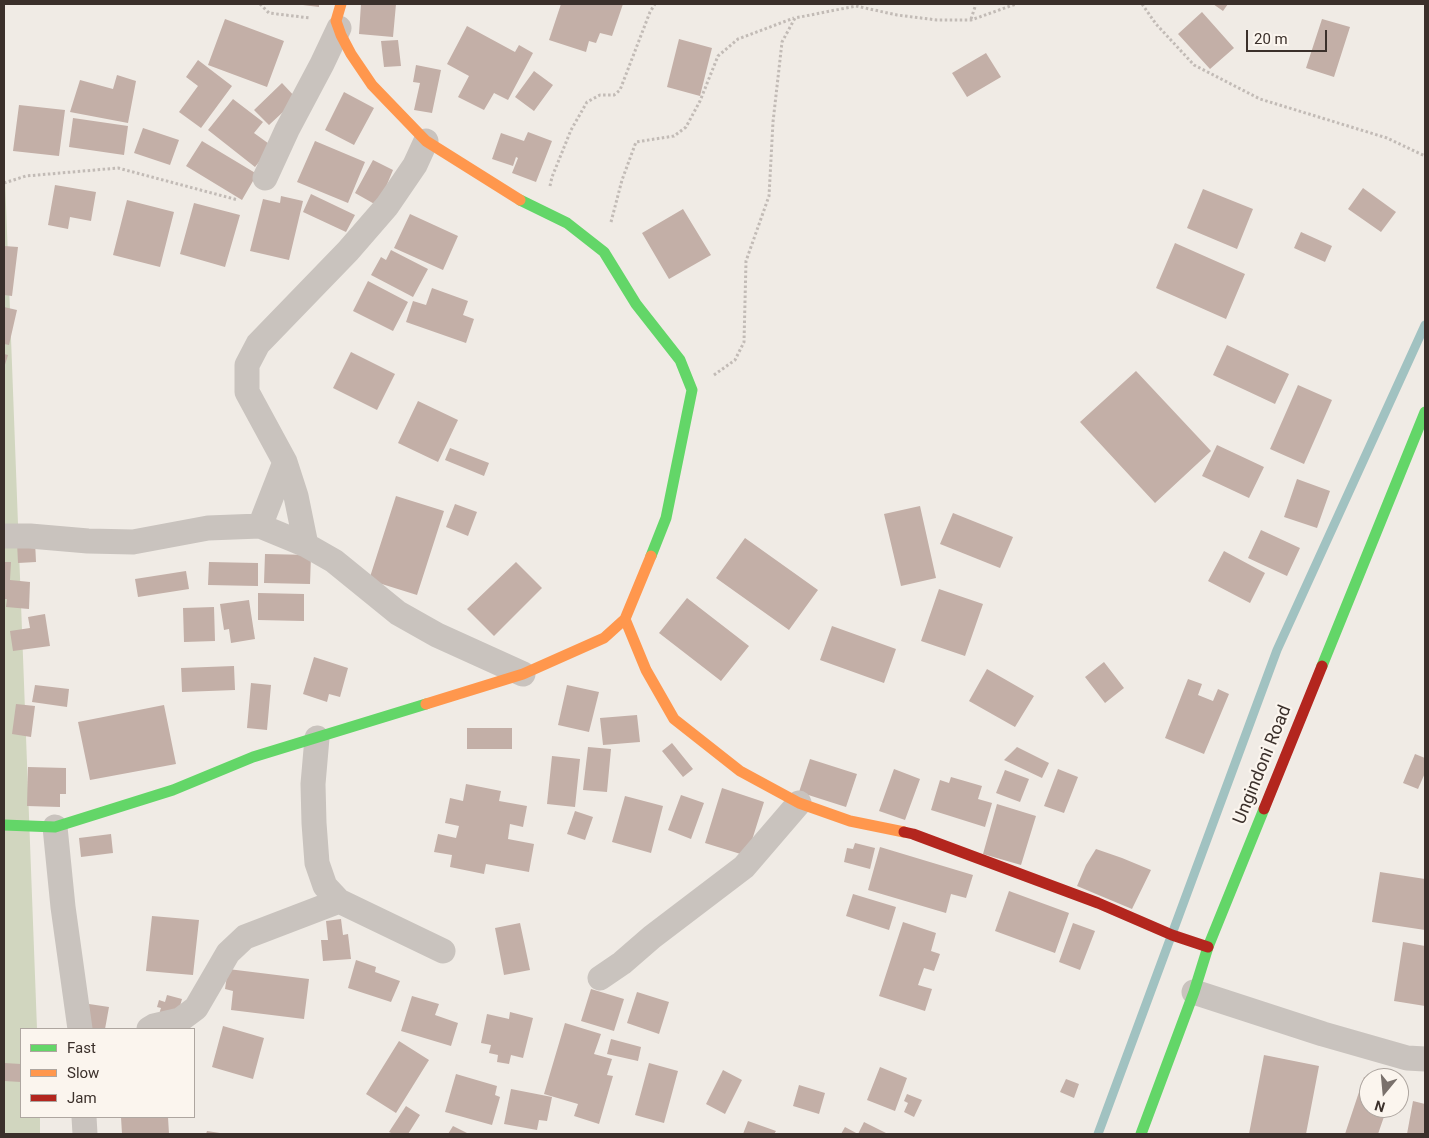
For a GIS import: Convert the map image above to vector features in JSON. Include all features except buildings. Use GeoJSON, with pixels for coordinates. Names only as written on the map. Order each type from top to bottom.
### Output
{"type":"FeatureCollection","features":[{"type":"Feature","properties":{"kind":"street"},"geometry":{"type":"LineString","coordinates":[[265,178],[286,130],[322,64],[338,24],[341,4]]}},
{"type":"Feature","properties":{"kind":"street"},"geometry":{"type":"LineString","coordinates":[[4,825],[55,827],[173,790],[252,758],[523,674],[604,638],[625,619],[666,518],[692,390],[680,360],[636,304],[604,252],[567,223],[514,197],[426,141],[372,85],[350,54],[338,24]]}},
{"type":"Feature","properties":{"kind":"street"},"geometry":{"type":"LineString","coordinates":[[306,545],[296,496],[285,462],[247,392],[247,365],[258,344],[348,251],[387,206],[414,165],[426,141]]}},
{"type":"Feature","properties":{"kind":"street","name":"Ungindoni Road"},"geometry":{"type":"LineString","coordinates":[[1142,1134],[1194,992],[1208,947],[1423,423]]}},
{"type":"Feature","properties":{"kind":"street"},"geometry":{"type":"LineString","coordinates":[[260,526],[285,462]]}},
{"type":"Feature","properties":{"kind":"street"},"geometry":{"type":"LineString","coordinates":[[4,536],[133,542],[208,528],[260,526],[306,545],[334,561],[398,613],[437,635],[523,674]]}},
{"type":"Feature","properties":{"kind":"street"},"geometry":{"type":"LineString","coordinates":[[625,619],[646,670],[674,719],[740,771],[799,803],[850,821],[913,834],[1098,904],[1172,935],[1208,947]]}},
{"type":"Feature","properties":{"kind":"street"},"geometry":{"type":"LineString","coordinates":[[317,738],[313,784],[317,863],[325,886],[340,901],[443,950]]}},
{"type":"Feature","properties":{"kind":"street"},"geometry":{"type":"LineString","coordinates":[[600,978],[622,963],[652,937],[744,867],[799,803]]}},
{"type":"Feature","properties":{"kind":"street"},"geometry":{"type":"LineString","coordinates":[[55,827],[63,907],[80,1028]]}},
{"type":"Feature","properties":{"kind":"street"},"geometry":{"type":"LineString","coordinates":[[151,1028],[180,1020],[196,1008],[228,953],[245,937],[340,901]]}},
{"type":"Feature","properties":{"kind":"street"},"geometry":{"type":"LineString","coordinates":[[1194,992],[1323,1034],[1407,1058],[1425,1059]]}},
{"type":"Feature","properties":{"kind":"street"},"geometry":{"type":"LineString","coordinates":[[84,1118],[85,1134]]}},
{"type":"Feature","properties":{"kind":"path"},"geometry":{"type":"LineString","coordinates":[[260,4],[269,13],[338,24]]}},
{"type":"Feature","properties":{"kind":"path"},"geometry":{"type":"LineString","coordinates":[[547,212],[552,177],[571,130],[587,102],[600,95],[614,95],[620,90],[655,4]]}},
{"type":"Feature","properties":{"kind":"path"},"geometry":{"type":"LineString","coordinates":[[971,20],[976,4]]}},
{"type":"Feature","properties":{"kind":"path"},"geometry":{"type":"LineString","coordinates":[[604,252],[614,204],[636,142],[674,136],[686,127],[700,101],[718,56],[738,39],[795,18],[856,6],[897,15],[937,20],[971,20],[1016,4]]}},
{"type":"Feature","properties":{"kind":"path"},"geometry":{"type":"LineString","coordinates":[[1142,4],[1156,24],[1194,66],[1260,99],[1387,138],[1425,156]]}},
{"type":"Feature","properties":{"kind":"path"},"geometry":{"type":"LineString","coordinates":[[692,390],[735,360],[744,342],[746,261],[769,196],[773,122],[782,42],[795,18]]}},
{"type":"Feature","properties":{"kind":"path"},"geometry":{"type":"LineString","coordinates":[[4,183],[26,176],[118,168],[238,200]]}},
{"type":"Feature","properties":{"kind":"green space"},"geometry":{"type":"Polygon","coordinates":[[[4,152],[37,1028],[20,1028],[20,1118],[40,1118],[40,1134],[4,1134],[4,152]]]}},
{"type":"Feature","properties":{"kind":"waterway"},"geometry":{"type":"LineString","coordinates":[[1098,1134],[1277,650],[1425,325]]}},
{"type":"Feature","properties":{"kind":"traffic: fast"},"geometry":{"type":"LineString","coordinates":[[520,200],[567,223],[604,252],[636,304],[680,360],[692,390],[666,518],[651,556]]}},
{"type":"Feature","properties":{"kind":"traffic: fast"},"geometry":{"type":"LineString","coordinates":[[1322,666],[1425,412]]}},
{"type":"Feature","properties":{"kind":"traffic: fast"},"geometry":{"type":"LineString","coordinates":[[4,825],[55,827],[173,790],[253,757],[426,704]]}},
{"type":"Feature","properties":{"kind":"traffic: fast"},"geometry":{"type":"LineString","coordinates":[[1141,1134],[1194,992],[1208,947],[1264,809]]}},
{"type":"Feature","properties":{"kind":"traffic: slow"},"geometry":{"type":"LineString","coordinates":[[341,4],[336,21],[341,35],[351,54],[372,85],[426,141],[520,200]]}},
{"type":"Feature","properties":{"kind":"traffic: slow"},"geometry":{"type":"LineString","coordinates":[[426,704],[523,674],[604,638],[625,619],[651,556]]}},
{"type":"Feature","properties":{"kind":"traffic: slow"},"geometry":{"type":"LineString","coordinates":[[625,619],[646,670],[674,719],[740,771],[799,803],[850,821],[904,832]]}},
{"type":"Feature","properties":{"kind":"traffic: jam"},"geometry":{"type":"LineString","coordinates":[[1264,809],[1322,666]]}},
{"type":"Feature","properties":{"kind":"traffic: jam"},"geometry":{"type":"LineString","coordinates":[[904,832],[1098,903],[1172,935],[1208,947]]}}]}
